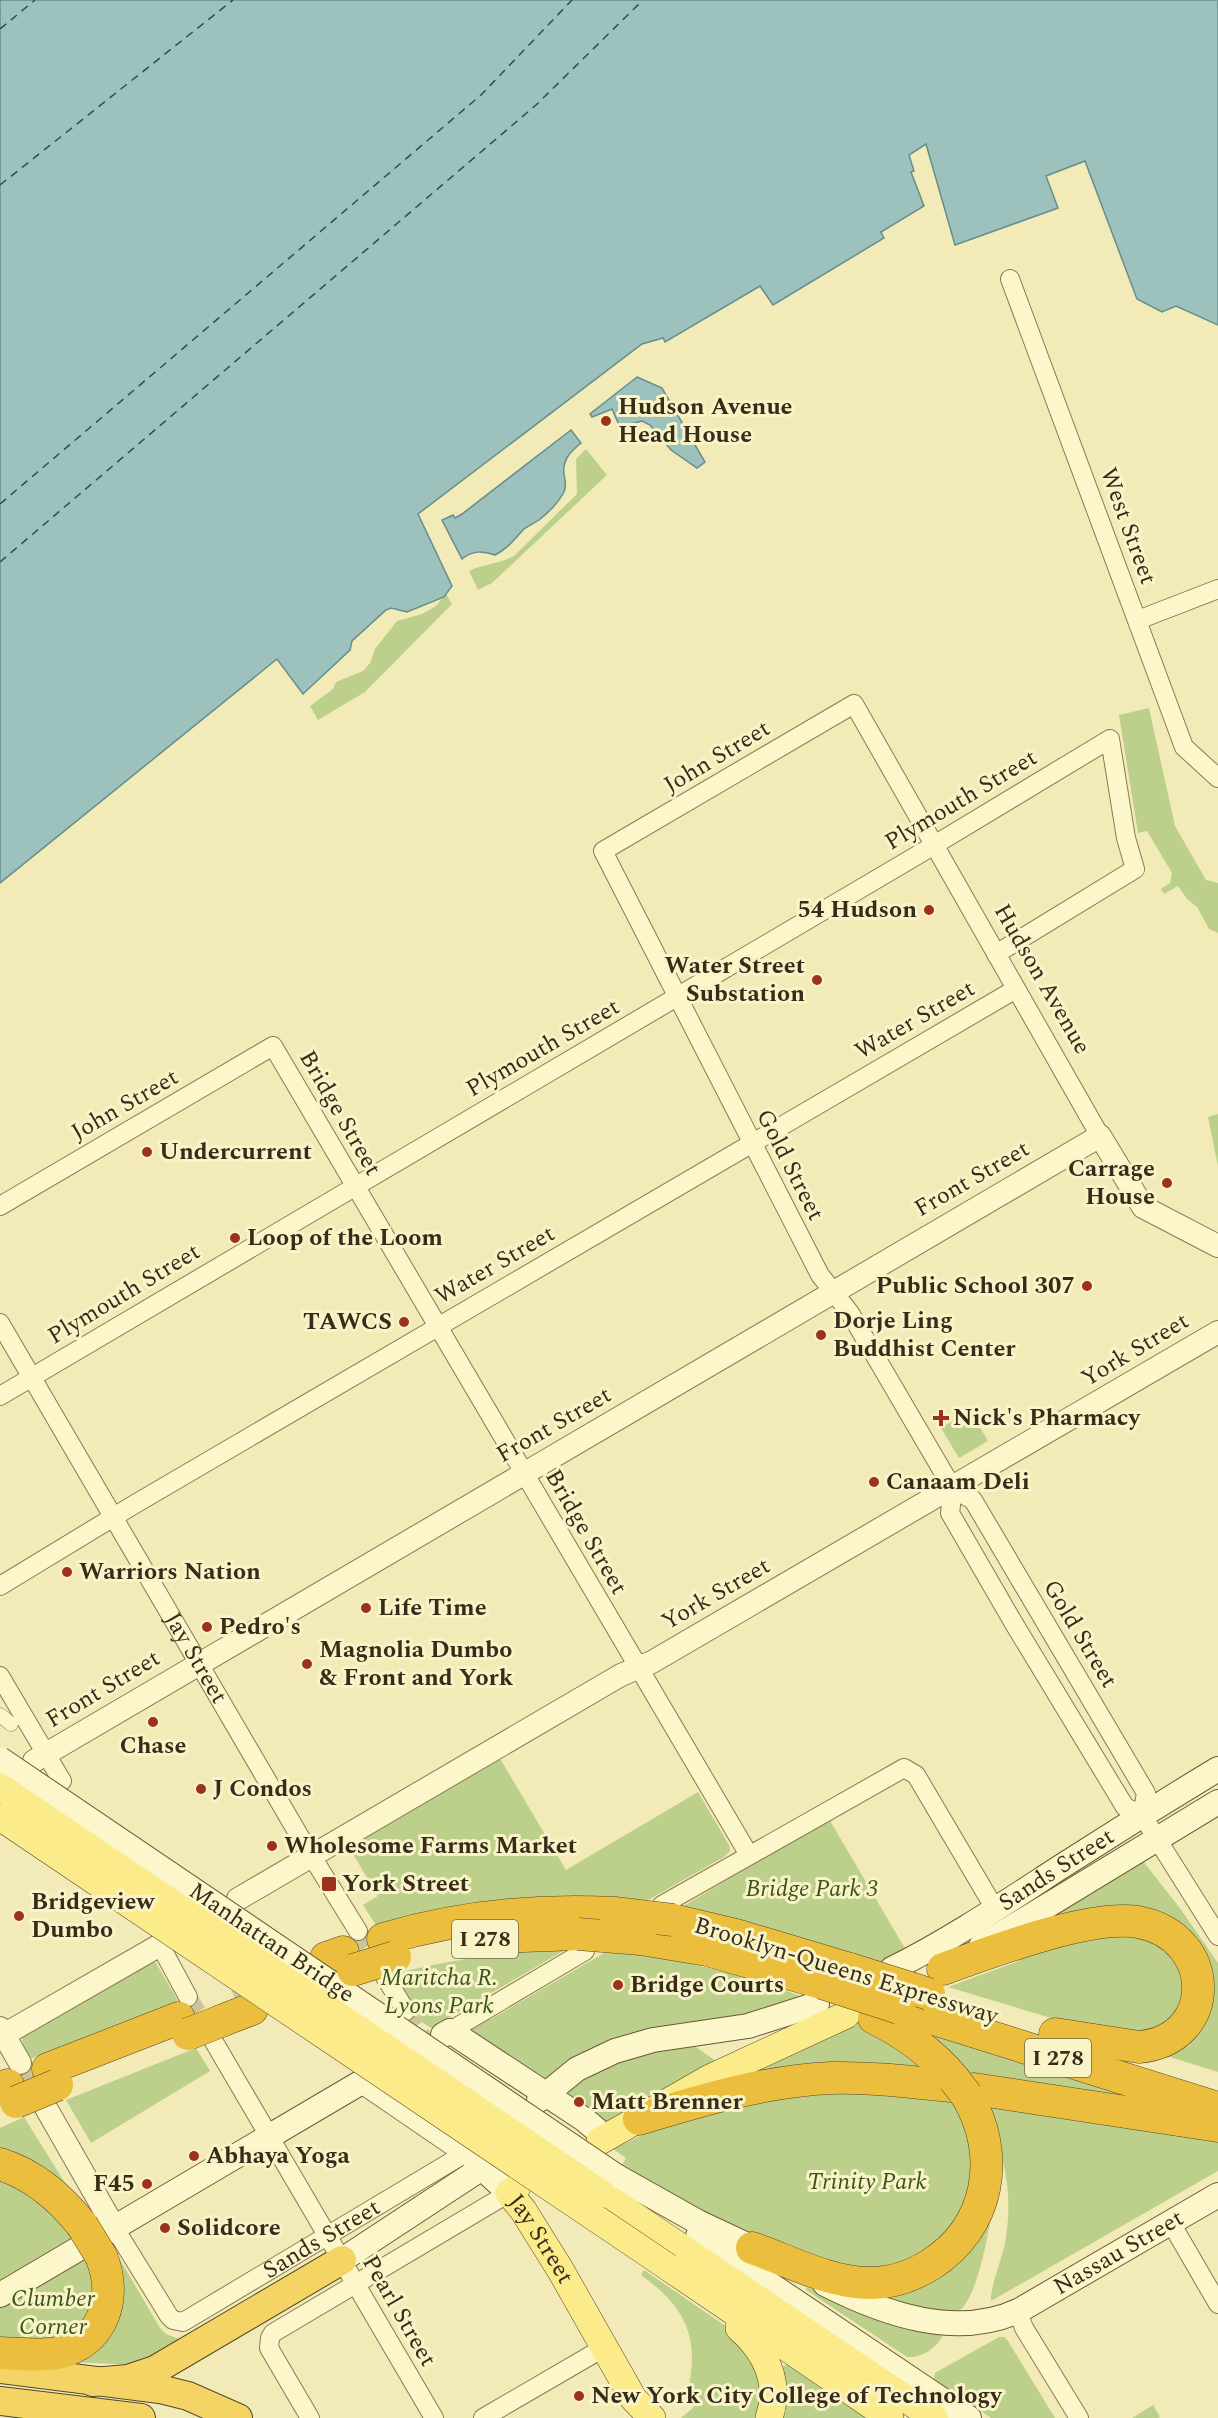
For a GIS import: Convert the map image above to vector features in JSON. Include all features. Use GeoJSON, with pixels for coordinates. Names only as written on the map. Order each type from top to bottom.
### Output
{"type":"FeatureCollection","features":[{"type":"Feature","properties":{"kind":"highway","name":"Brooklyn-Queens Expressway"},"geometry":{"type":"LineString","coordinates":[[361,1957],[441,1925],[497,1916],[558,1911],[667,1913],[850,1969],[932,1981],[1055,2034],[1218,2088]]}},
{"type":"Feature","properties":{"kind":"highway"},"geometry":{"type":"LineString","coordinates":[[932,1981],[1052,1934],[1122,1921],[1142,1923],[1163,1930],[1183,1942],[1196,1960],[1202,1980],[1201,2001],[1192,2021],[1172,2039],[1151,2046],[1139,2047],[1055,2034]]}},
{"type":"Feature","properties":{"kind":"highway","name":"Brooklyn-Queens Expressway"},"geometry":{"type":"LineString","coordinates":[[361,1957],[468,1941],[523,1936],[581,1942],[641,1939],[727,1955],[815,1993],[873,2014],[1218,2108]]}},
{"type":"Feature","properties":{"kind":"highway"},"geometry":{"type":"LineString","coordinates":[[752,2248],[830,2276],[856,2283],[879,2283],[901,2279],[952,2249],[968,2228],[979,2207],[985,2187],[987,2162],[984,2137],[977,2115],[961,2088],[922,2047],[873,2014]]}},
{"type":"Feature","properties":{"kind":"highway"},"geometry":{"type":"LineString","coordinates":[[24,2089],[211,2015]]}},
{"type":"Feature","properties":{"kind":"highway"},"geometry":{"type":"LineString","coordinates":[[639,2119],[714,2097],[805,2080],[863,2079],[961,2088],[1218,2126]]}},
{"type":"Feature","properties":{"kind":"highway"},"geometry":{"type":"LineString","coordinates":[[0,2164],[43,2185],[62,2202],[82,2225],[101,2256],[109,2284],[109,2300],[100,2321],[92,2332],[72,2347],[58,2352],[0,2354]]}},
{"type":"Feature","properties":{"kind":"highway"},"geometry":{"type":"LineString","coordinates":[[93,2382],[128,2379],[155,2370],[348,2272]]}},
{"type":"Feature","properties":{"kind":"highway"},"geometry":{"type":"LineString","coordinates":[[0,2369],[93,2382],[145,2386],[174,2392],[238,2418]]}},
{"type":"Feature","properties":{"kind":"highway"},"geometry":{"type":"LineString","coordinates":[[7,2402],[141,2418]]}},
{"type":"Feature","properties":{"kind":"main road","name":"Manhattan Bridge"},"geometry":{"type":"LineString","coordinates":[[0,1759],[609,2185],[695,2227]]}},
{"type":"Feature","properties":{"kind":"main road","name":"Sands Street"},"geometry":{"type":"LineString","coordinates":[[892,1969],[930,1949],[1218,1769]]}},
{"type":"Feature","properties":{"kind":"main road"},"geometry":{"type":"LineString","coordinates":[[0,1787],[609,2185],[934,2418]]}},
{"type":"Feature","properties":{"kind":"main road","name":"Sands Street"},"geometry":{"type":"LineString","coordinates":[[932,1981],[1218,1802]]}},
{"type":"Feature","properties":{"kind":"main road","name":"Manhattan Bridge"},"geometry":{"type":"LineString","coordinates":[[0,1818],[890,2418]]}},
{"type":"Feature","properties":{"kind":"main road"},"geometry":{"type":"LineString","coordinates":[[542,2097],[577,2069],[615,2051],[653,2040],[748,2026],[815,1993]]}},
{"type":"Feature","properties":{"kind":"main road"},"geometry":{"type":"LineString","coordinates":[[447,2033],[542,2097],[590,2124],[603,2139],[737,2065],[873,2014]]}},
{"type":"Feature","properties":{"kind":"main road"},"geometry":{"type":"LineString","coordinates":[[0,2295],[360,2083]]}},
{"type":"Feature","properties":{"kind":"main road","name":"Sands Street"},"geometry":{"type":"LineString","coordinates":[[348,2272],[473,2161]]}},
{"type":"Feature","properties":{"kind":"main road","name":"Jay Street"},"geometry":{"type":"LineString","coordinates":[[473,2161],[513,2190],[638,2408],[652,2418]]}},
{"type":"Feature","properties":{"kind":"main road","name":"Nassau Street"},"geometry":{"type":"LineString","coordinates":[[695,2227],[752,2248],[858,2300],[924,2319],[963,2325],[995,2320],[1020,2310],[1218,2195]]}},
{"type":"Feature","properties":{"kind":"main road"},"geometry":{"type":"LineString","coordinates":[[695,2227],[969,2418]]}},
{"type":"Feature","properties":{"kind":"main road"},"geometry":{"type":"LineString","coordinates":[[668,2267],[685,2288],[738,2327],[762,2354],[771,2373],[773,2385],[772,2409],[768,2418]]}},
{"type":"Feature","properties":{"kind":"street","name":"West Street"},"geometry":{"type":"LineString","coordinates":[[1010,279],[1184,747],[1218,778]]}},
{"type":"Feature","properties":{"kind":"street"},"geometry":{"type":"LineString","coordinates":[[1138,620],[1218,589]]}},
{"type":"Feature","properties":{"kind":"street","name":"Hudson Avenue"},"geometry":{"type":"LineString","coordinates":[[854,704],[1100,1136],[1143,1207],[1218,1246]]}},
{"type":"Feature","properties":{"kind":"street","name":"John Street"},"geometry":{"type":"LineString","coordinates":[[603,852],[854,704]]}},
{"type":"Feature","properties":{"kind":"street","name":"Plymouth Street"},"geometry":{"type":"LineString","coordinates":[[0,1396],[1110,739],[1126,838],[1135,869],[996,954]]}},
{"type":"Feature","properties":{"kind":"street","name":"Gold Street"},"geometry":{"type":"LineString","coordinates":[[603,852],[820,1275],[850,1313],[953,1489],[973,1500],[1146,1793],[1142,1815]]}},
{"type":"Feature","properties":{"kind":"street","name":"Water Street"},"geometry":{"type":"LineString","coordinates":[[0,1586],[752,1142],[1016,989]]}},
{"type":"Feature","properties":{"kind":"street","name":"John Street"},"geometry":{"type":"LineString","coordinates":[[0,1206],[273,1046]]}},
{"type":"Feature","properties":{"kind":"street","name":"Bridge Street"},"geometry":{"type":"LineString","coordinates":[[273,1046],[749,1855]]}},
{"type":"Feature","properties":{"kind":"street","name":"Front Street"},"geometry":{"type":"LineString","coordinates":[[40,1758],[1100,1136]]}},
{"type":"Feature","properties":{"kind":"street","name":"Jay Street"},"geometry":{"type":"LineString","coordinates":[[0,1323],[312,1856],[361,1957],[406,2011]]}},
{"type":"Feature","properties":{"kind":"street","name":"York Street"},"geometry":{"type":"LineString","coordinates":[[238,1899],[621,1675],[652,1662],[953,1489],[1218,1332]]}},
{"type":"Feature","properties":{"kind":"street","name":"Gold Street"},"geometry":{"type":"LineString","coordinates":[[953,1489],[950,1513],[1013,1622],[1125,1807],[1142,1815],[1218,1936]]}},
{"type":"Feature","properties":{"kind":"street"},"geometry":{"type":"LineString","coordinates":[[0,1676],[40,1758],[62,1780]]}},
{"type":"Feature","properties":{"kind":"street"},"geometry":{"type":"LineString","coordinates":[[667,1913],[749,1855],[767,1848],[898,1770],[909,1769],[916,1775],[995,1909]]}},
{"type":"Feature","properties":{"kind":"street"},"geometry":{"type":"LineString","coordinates":[[447,2033],[581,1942]]}},
{"type":"Feature","properties":{"kind":"street"},"geometry":{"type":"LineString","coordinates":[[114,2227],[24,2089],[1,2034],[160,1945]]}},
{"type":"Feature","properties":{"kind":"street","name":"Pearl Street"},"geometry":{"type":"LineString","coordinates":[[160,1945],[211,2015],[269,2136],[434,2418]]}},
{"type":"Feature","properties":{"kind":"street","name":"Jay Street"},"geometry":{"type":"LineString","coordinates":[[360,2083],[473,2161]]}},
{"type":"Feature","properties":{"kind":"street","name":"Sands Street"},"geometry":{"type":"LineString","coordinates":[[114,2227],[169,2316],[178,2322],[187,2320],[327,2236],[473,2161]]}},
{"type":"Feature","properties":{"kind":"street","name":"Sands Street"},"geometry":{"type":"LineString","coordinates":[[310,2418],[273,2356],[269,2342],[277,2329],[348,2272],[513,2190]]}},
{"type":"Feature","properties":{"kind":"street"},"geometry":{"type":"LineString","coordinates":[[1171,2223],[1218,2304]]}},
{"type":"Feature","properties":{"kind":"street"},"geometry":{"type":"LineString","coordinates":[[1020,2310],[1019,2315],[1024,2328],[1079,2418]]}},
{"type":"Feature","properties":{"kind":"street"},"geometry":{"type":"LineString","coordinates":[[483,2418],[605,2347]]}},
{"type":"Feature","properties":{"kind":"green space"},"geometry":{"type":"Polygon","coordinates":[[[586,449],[607,475],[492,583],[478,590],[469,571],[514,556],[577,494],[576,459],[586,449]]]}},
{"type":"Feature","properties":{"kind":"green space"},"geometry":{"type":"Polygon","coordinates":[[[446,594],[452,604],[365,692],[318,720],[310,706],[333,689],[336,682],[363,671],[370,663],[375,649],[397,621],[422,614],[436,606],[446,594]]]}},
{"type":"Feature","properties":{"kind":"green space"},"geometry":{"type":"Polygon","coordinates":[[[1149,708],[1175,826],[1206,880],[1218,883],[1218,933],[1209,929],[1197,907],[1187,899],[1178,886],[1164,894],[1161,889],[1170,883],[1172,873],[1147,831],[1138,833],[1119,715],[1149,708]]]}},
{"type":"Feature","properties":{"kind":"green space"},"geometry":{"type":"Polygon","coordinates":[[[1218,1114],[1218,1166],[1208,1117],[1218,1114]]]}},
{"type":"Feature","properties":{"kind":"green space"},"geometry":{"type":"Polygon","coordinates":[[[970,1411],[988,1441],[959,1458],[941,1428],[970,1411]]]}},
{"type":"Feature","properties":{"kind":"green space"},"geometry":{"type":"Polygon","coordinates":[[[498,1755],[566,1870],[698,1792],[729,1845],[730,1851],[724,1857],[643,1903],[393,1920],[376,1925],[363,1905],[378,1896],[347,1844],[498,1755]]]}},
{"type":"Feature","properties":{"kind":"green space","name":"Bridge Park 3"},"geometry":{"type":"Polygon","coordinates":[[[829,1819],[907,1952],[880,1965],[680,1908],[829,1819]]]}},
{"type":"Feature","properties":{"kind":"green space"},"geometry":{"type":"Polygon","coordinates":[[[1143,1861],[1182,1911],[1218,1963],[1218,2072],[1157,2053],[1213,1989],[1209,1964],[1194,1939],[1012,1934],[1143,1861]]]}},
{"type":"Feature","properties":{"kind":"green space"},"geometry":{"type":"Polygon","coordinates":[[[1076,1935],[1157,1935],[1191,1984],[1166,2032],[1094,2031],[948,1987],[1019,1961],[1017,1953],[1076,1935]]]}},
{"type":"Feature","properties":{"kind":"green space","name":"Maritcha R. Lyons Park"},"geometry":{"type":"Polygon","coordinates":[[[565,1950],[431,2028],[423,2023],[393,1974],[478,1957],[565,1950]]]}},
{"type":"Feature","properties":{"kind":"green space","name":"Bridge Park 3"},"geometry":{"type":"Polygon","coordinates":[[[606,1952],[706,1967],[803,1997],[546,2079],[466,2028],[481,2020],[491,2019],[606,1952]]]}},
{"type":"Feature","properties":{"kind":"green space"},"geometry":{"type":"Polygon","coordinates":[[[152,1961],[156,1963],[178,2001],[30,2059],[23,2047],[22,2036],[152,1961]]]}},
{"type":"Feature","properties":{"kind":"green space"},"geometry":{"type":"Polygon","coordinates":[[[854,2019],[864,2023],[944,2078],[747,2077],[854,2019]]]}},
{"type":"Feature","properties":{"kind":"green space"},"geometry":{"type":"Polygon","coordinates":[[[936,2036],[1122,2094],[1120,2101],[969,2080],[932,2043],[936,2036]]]}},
{"type":"Feature","properties":{"kind":"green space"},"geometry":{"type":"Polygon","coordinates":[[[690,2043],[719,2063],[607,2123],[566,2093],[567,2087],[612,2060],[690,2043]]]}},
{"type":"Feature","properties":{"kind":"green space"},"geometry":{"type":"Polygon","coordinates":[[[196,2048],[210,2071],[91,2143],[66,2100],[196,2048]]]}},
{"type":"Feature","properties":{"kind":"green space","name":"Trinity Park"},"geometry":{"type":"Polygon","coordinates":[[[797,2089],[957,2095],[981,2156],[954,2237],[872,2276],[768,2247],[621,2167],[626,2158],[613,2149],[669,2122],[797,2089]]]}},
{"type":"Feature","properties":{"kind":"green space"},"geometry":{"type":"Polygon","coordinates":[[[980,2099],[1218,2132],[1218,2171],[991,2301],[992,2289],[1005,2243],[1008,2203],[1000,2152],[980,2099]]]}},
{"type":"Feature","properties":{"kind":"green space","name":"Clumber Corner"},"geometry":{"type":"Polygon","coordinates":[[[24,2117],[88,2220],[0,2158],[0,2128],[24,2117]]]}},
{"type":"Feature","properties":{"kind":"green space","name":"Clumber Corner"},"geometry":{"type":"Polygon","coordinates":[[[0,2170],[81,2234],[0,2282],[0,2170]]]}},
{"type":"Feature","properties":{"kind":"green space"},"geometry":{"type":"Polygon","coordinates":[[[991,2214],[976,2280],[972,2292],[960,2310],[938,2311],[861,2292],[991,2214]]]}},
{"type":"Feature","properties":{"kind":"green space","name":"Clumber Corner"},"geometry":{"type":"Polygon","coordinates":[[[112,2246],[160,2328],[166,2334],[182,2340],[137,2365],[49,2361],[77,2354],[112,2246]]]}},
{"type":"Feature","properties":{"kind":"green space","name":"Clumber Corner"},"geometry":{"type":"Polygon","coordinates":[[[92,2253],[102,2293],[74,2336],[0,2349],[0,2307],[92,2253]]]}},
{"type":"Feature","properties":{"kind":"green space"},"geometry":{"type":"Polygon","coordinates":[[[644,2270],[733,2331],[763,2375],[759,2418],[681,2418],[694,2407],[689,2393],[692,2355],[687,2328],[673,2304],[641,2275],[644,2270]]]}},
{"type":"Feature","properties":{"kind":"green space"},"geometry":{"type":"Polygon","coordinates":[[[807,2287],[876,2317],[941,2334],[942,2337],[928,2352],[907,2357],[806,2290],[807,2287]]]}},
{"type":"Feature","properties":{"kind":"green space"},"geometry":{"type":"Polygon","coordinates":[[[999,2337],[1004,2337],[1008,2341],[1055,2418],[991,2418],[934,2379],[935,2373],[999,2337]]]}},
{"type":"Feature","properties":{"kind":"green space"},"geometry":{"type":"Polygon","coordinates":[[[787,2364],[876,2418],[780,2418],[781,2368],[787,2364]]]}},
{"type":"Feature","properties":{"kind":"green space"},"geometry":{"type":"Polygon","coordinates":[[[1153,2405],[1160,2417],[1132,2418],[1153,2405]]]}},
{"type":"Feature","properties":{"kind":"water"},"geometry":{"type":"Polygon","coordinates":[[[0,0],[1218,0],[1218,325],[1176,306],[1162,312],[1137,299],[1085,161],[1046,176],[1058,208],[955,245],[926,144],[909,155],[914,171],[911,172],[924,206],[881,232],[884,238],[773,305],[760,286],[665,342],[663,338],[642,344],[418,514],[452,586],[444,597],[407,612],[391,608],[386,610],[352,641],[350,650],[303,694],[277,659],[0,883],[0,0]]]}},
{"type":"Feature","properties":{"kind":"water"},"geometry":{"type":"Polygon","coordinates":[[[637,377],[662,388],[705,462],[697,468],[671,450],[650,425],[642,421],[620,427],[612,409],[592,417],[590,414],[637,377]]]}},
{"type":"Feature","properties":{"kind":"water"},"geometry":{"type":"Polygon","coordinates":[[[571,430],[581,443],[566,460],[564,492],[556,504],[499,553],[495,555],[474,553],[462,559],[442,520],[453,515],[455,518],[462,514],[571,430]]]}},
{"type":"Feature","properties":{"kind":"ferry route"},"geometry":{"type":"LineString","coordinates":[[0,29],[35,0]]}},
{"type":"Feature","properties":{"kind":"ferry route"},"geometry":{"type":"LineString","coordinates":[[0,185],[233,0]]}},
{"type":"Feature","properties":{"kind":"ferry route"},"geometry":{"type":"LineString","coordinates":[[0,504],[481,95],[572,0]]}},
{"type":"Feature","properties":{"kind":"ferry route"},"geometry":{"type":"LineString","coordinates":[[0,562],[536,105],[643,0]]}},
{"type":"Feature","properties":{"kind":"tunnel"},"geometry":{"type":"LineString","coordinates":[[358,1931],[381,1970]]}},
{"type":"Feature","properties":{"kind":"tunnel"},"geometry":{"type":"LineString","coordinates":[[234,1996],[278,1978]]}},
{"type":"Feature","properties":{"kind":"tunnel"},"geometry":{"type":"LineString","coordinates":[[188,1997],[210,2034]]}},
{"type":"Feature","properties":{"kind":"tunnel"},"geometry":{"type":"LineString","coordinates":[[406,2011],[427,2044]]}},
{"type":"Feature","properties":{"kind":"tunnel"},"geometry":{"type":"LineString","coordinates":[[20,2063],[45,2107]]}},
{"type":"Feature","properties":{"kind":"railway"},"geometry":{"type":"LineString","coordinates":[[0,1766],[612,2180]]}},
{"type":"Feature","properties":{"kind":"railway"},"geometry":{"type":"LineString","coordinates":[[0,1799],[597,2201]]}},
{"type":"Feature","properties":{"kind":"place","name":"Hudson Avenue Head House"},"geometry":{"type":"Point","coordinates":[606,421]}},
{"type":"Feature","properties":{"kind":"place","name":"54 Hudson"},"geometry":{"type":"Point","coordinates":[929,910]}},
{"type":"Feature","properties":{"kind":"place","name":"Water Street Substation"},"geometry":{"type":"Point","coordinates":[817,980]}},
{"type":"Feature","properties":{"kind":"place","name":"Undercurrent"},"geometry":{"type":"Point","coordinates":[147,1152]}},
{"type":"Feature","properties":{"kind":"place","name":"Carrage House"},"geometry":{"type":"Point","coordinates":[1167,1183]}},
{"type":"Feature","properties":{"kind":"place","name":"Loop of the Loom"},"geometry":{"type":"Point","coordinates":[235,1238]}},
{"type":"Feature","properties":{"kind":"place","name":"Public School 307"},"geometry":{"type":"Point","coordinates":[1087,1286]}},
{"type":"Feature","properties":{"kind":"place","name":"TAWCS"},"geometry":{"type":"Point","coordinates":[404,1322]}},
{"type":"Feature","properties":{"kind":"place","name":"Dorje Ling Buddhist Center"},"geometry":{"type":"Point","coordinates":[821,1335]}},
{"type":"Feature","properties":{"kind":"place","name":"Nick's Pharmacy"},"geometry":{"type":"Point","coordinates":[941,1418]}},
{"type":"Feature","properties":{"kind":"place","name":"Canaam Deli"},"geometry":{"type":"Point","coordinates":[874,1482]}},
{"type":"Feature","properties":{"kind":"place","name":"Warriors Nation"},"geometry":{"type":"Point","coordinates":[67,1572]}},
{"type":"Feature","properties":{"kind":"place","name":"Life Time"},"geometry":{"type":"Point","coordinates":[366,1608]}},
{"type":"Feature","properties":{"kind":"place","name":"Pedro's"},"geometry":{"type":"Point","coordinates":[207,1627]}},
{"type":"Feature","properties":{"kind":"place","name":"Magnolia Dumbo & Front and York"},"geometry":{"type":"Point","coordinates":[307,1664]}},
{"type":"Feature","properties":{"kind":"place","name":"Chase"},"geometry":{"type":"Point","coordinates":[153,1722]}},
{"type":"Feature","properties":{"kind":"place","name":"J Condos"},"geometry":{"type":"Point","coordinates":[201,1789]}},
{"type":"Feature","properties":{"kind":"place","name":"Wholesome Farms Market"},"geometry":{"type":"Point","coordinates":[272,1846]}},
{"type":"Feature","properties":{"kind":"place","name":"York Street"},"geometry":{"type":"Point","coordinates":[329,1884]}},
{"type":"Feature","properties":{"kind":"place","name":"Bridgeview Dumbo"},"geometry":{"type":"Point","coordinates":[19,1916]}},
{"type":"Feature","properties":{"kind":"place","name":"Bridge Courts"},"geometry":{"type":"Point","coordinates":[618,1985]}},
{"type":"Feature","properties":{"kind":"place","name":"Matt Brenner"},"geometry":{"type":"Point","coordinates":[579,2102]}},
{"type":"Feature","properties":{"kind":"place","name":"Abhaya Yoga"},"geometry":{"type":"Point","coordinates":[194,2156]}},
{"type":"Feature","properties":{"kind":"place","name":"F45"},"geometry":{"type":"Point","coordinates":[147,2184]}},
{"type":"Feature","properties":{"kind":"place","name":"Solidcore"},"geometry":{"type":"Point","coordinates":[165,2228]}},
{"type":"Feature","properties":{"kind":"place","name":"New York City College of Technology"},"geometry":{"type":"Point","coordinates":[579,2396]}}]}
